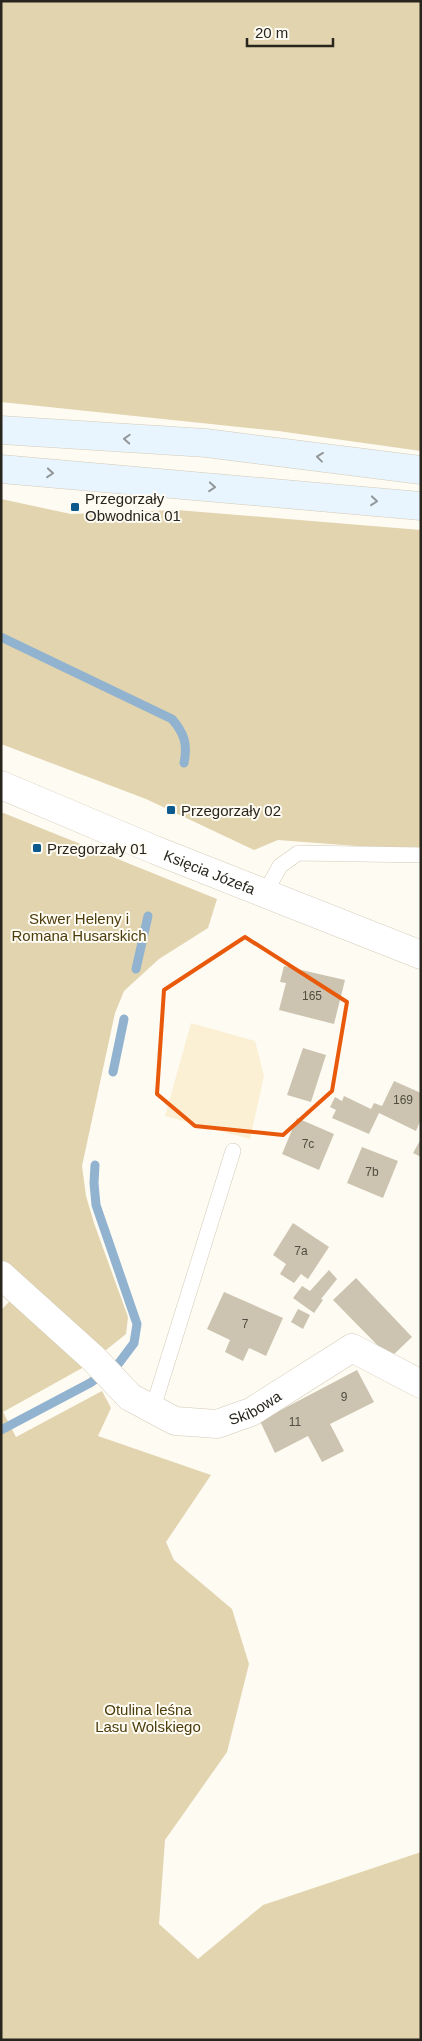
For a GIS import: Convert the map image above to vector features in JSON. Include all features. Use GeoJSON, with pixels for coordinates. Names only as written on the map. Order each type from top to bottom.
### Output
{"type":"FeatureCollection","features":[{"type":"Feature","properties":{"kind":"main road"},"geometry":{"type":"LineString","coordinates":[[1,430],[206,443],[421,470]]}},
{"type":"Feature","properties":{"kind":"main road"},"geometry":{"type":"LineString","coordinates":[[1,469],[421,506]]}},
{"type":"Feature","properties":{"kind":"street","name":"Księcia Józefa"},"geometry":{"type":"LineString","coordinates":[[1,785],[155,850],[421,955]]}},
{"type":"Feature","properties":{"kind":"street","name":"Skibowa"},"geometry":{"type":"LineString","coordinates":[[1,1275],[94,1359],[130,1397],[175,1421],[217,1424],[251,1412],[352,1348],[421,1384]]}},
{"type":"Feature","properties":{"kind":"lane"},"geometry":{"type":"LineString","coordinates":[[265,893],[280,866],[298,853],[421,855]]}},
{"type":"Feature","properties":{"kind":"lane"},"geometry":{"type":"LineString","coordinates":[[152,1410],[233,1151]]}},
{"type":"Feature","properties":{"kind":"highlighted area"},"geometry":{"type":"Polygon","coordinates":[[[245,937],[347,1002],[332,1091],[283,1135],[195,1126],[157,1094],[164,990],[245,937]]]}},
{"type":"Feature","properties":{"kind":"shaded area"},"geometry":{"type":"Polygon","coordinates":[[[191,1023],[255,1041],[264,1076],[250,1139],[165,1116],[191,1023]]]}},
{"type":"Feature","properties":{"kind":"green space"},"geometry":{"type":"Polygon","coordinates":[[[1,1],[421,1],[421,451],[278,431],[1,402],[1,1]]]}},
{"type":"Feature","properties":{"kind":"green space"},"geometry":{"type":"Polygon","coordinates":[[[1,499],[71,514],[177,510],[421,530],[421,851],[278,840],[254,850],[146,799],[1,744],[1,499]]]}},
{"type":"Feature","properties":{"kind":"green space","name":"Skwer Heleny i Romana Husarskich"},"geometry":{"type":"Polygon","coordinates":[[[1,812],[217,899],[208,928],[159,959],[124,991],[115,1013],[82,1166],[86,1196],[94,1223],[128,1317],[126,1334],[101,1354],[1,1263],[1,812]]]}},
{"type":"Feature","properties":{"kind":"green space","name":"Otulina leśna Lasu Wolskiego"},"geometry":{"type":"Polygon","coordinates":[[[14,1297],[84,1367],[3,1412],[16,1437],[102,1391],[111,1408],[98,1436],[211,1475],[166,1542],[174,1560],[232,1609],[249,1664],[227,1752],[165,1840],[159,1924],[198,1959],[263,1905],[421,1852],[421,2040],[1,2040],[1,1310],[14,1297]]]}},
{"type":"Feature","properties":{"kind":"building"},"geometry":{"type":"Polygon","coordinates":[[[284,966],[345,980],[334,1024],[279,1010],[286,983],[280,982],[284,966]]]}},
{"type":"Feature","properties":{"kind":"building"},"geometry":{"type":"Polygon","coordinates":[[[303,1048],[326,1055],[311,1102],[287,1095],[303,1048]]]}},
{"type":"Feature","properties":{"kind":"building"},"geometry":{"type":"Polygon","coordinates":[[[394,1081],[421,1093],[421,1119],[416,1131],[379,1113],[369,1134],[332,1118],[336,1110],[330,1107],[335,1097],[342,1101],[344,1096],[371,1109],[374,1103],[382,1106],[394,1081]]]}},
{"type":"Feature","properties":{"kind":"building"},"geometry":{"type":"Polygon","coordinates":[[[297,1118],[334,1134],[319,1170],[282,1154],[297,1118]]]}},
{"type":"Feature","properties":{"kind":"building"},"geometry":{"type":"Polygon","coordinates":[[[421,1139],[421,1157],[413,1153],[421,1139]]]}},
{"type":"Feature","properties":{"kind":"building"},"geometry":{"type":"Polygon","coordinates":[[[362,1147],[398,1161],[383,1198],[347,1183],[362,1147]]]}},
{"type":"Feature","properties":{"kind":"building"},"geometry":{"type":"Polygon","coordinates":[[[293,1223],[329,1247],[308,1279],[301,1274],[294,1283],[280,1274],[286,1264],[273,1255],[293,1223]]]}},
{"type":"Feature","properties":{"kind":"building"},"geometry":{"type":"Polygon","coordinates":[[[329,1270],[337,1279],[321,1299],[323,1300],[314,1313],[293,1298],[302,1286],[310,1291],[329,1270]]]}},
{"type":"Feature","properties":{"kind":"building"},"geometry":{"type":"Polygon","coordinates":[[[356,1278],[412,1337],[390,1358],[333,1300],[356,1278]]]}},
{"type":"Feature","properties":{"kind":"building"},"geometry":{"type":"Polygon","coordinates":[[[224,1292],[283,1318],[266,1356],[249,1348],[243,1361],[225,1352],[230,1340],[207,1329],[224,1292]]]}},
{"type":"Feature","properties":{"kind":"building"},"geometry":{"type":"Polygon","coordinates":[[[298,1309],[310,1315],[303,1329],[291,1322],[298,1309]]]}},
{"type":"Feature","properties":{"kind":"building"},"geometry":{"type":"Polygon","coordinates":[[[357,1370],[374,1402],[330,1424],[344,1451],[322,1462],[308,1436],[275,1453],[260,1421],[357,1370]]]}},
{"type":"Feature","properties":{"kind":"waterway"},"geometry":{"type":"LineString","coordinates":[[1,637],[172,719],[180,729],[184,739],[184,763]]}},
{"type":"Feature","properties":{"kind":"waterway"},"geometry":{"type":"LineString","coordinates":[[136,969],[148,916]]}},
{"type":"Feature","properties":{"kind":"waterway"},"geometry":{"type":"LineString","coordinates":[[113,1072],[124,1019]]}},
{"type":"Feature","properties":{"kind":"waterway"},"geometry":{"type":"LineString","coordinates":[[1,1430],[90,1383],[119,1363],[134,1343],[137,1324],[96,1205],[95,1165]]}},
{"type":"Feature","properties":{"kind":"place","name":"Przegorzały Obwodnica 01"},"geometry":{"type":"Point","coordinates":[75,507]}},
{"type":"Feature","properties":{"kind":"place","name":"Przegorzały 02"},"geometry":{"type":"Point","coordinates":[171,810]}},
{"type":"Feature","properties":{"kind":"place","name":"Przegorzały 01"},"geometry":{"type":"Point","coordinates":[37,848]}}]}
